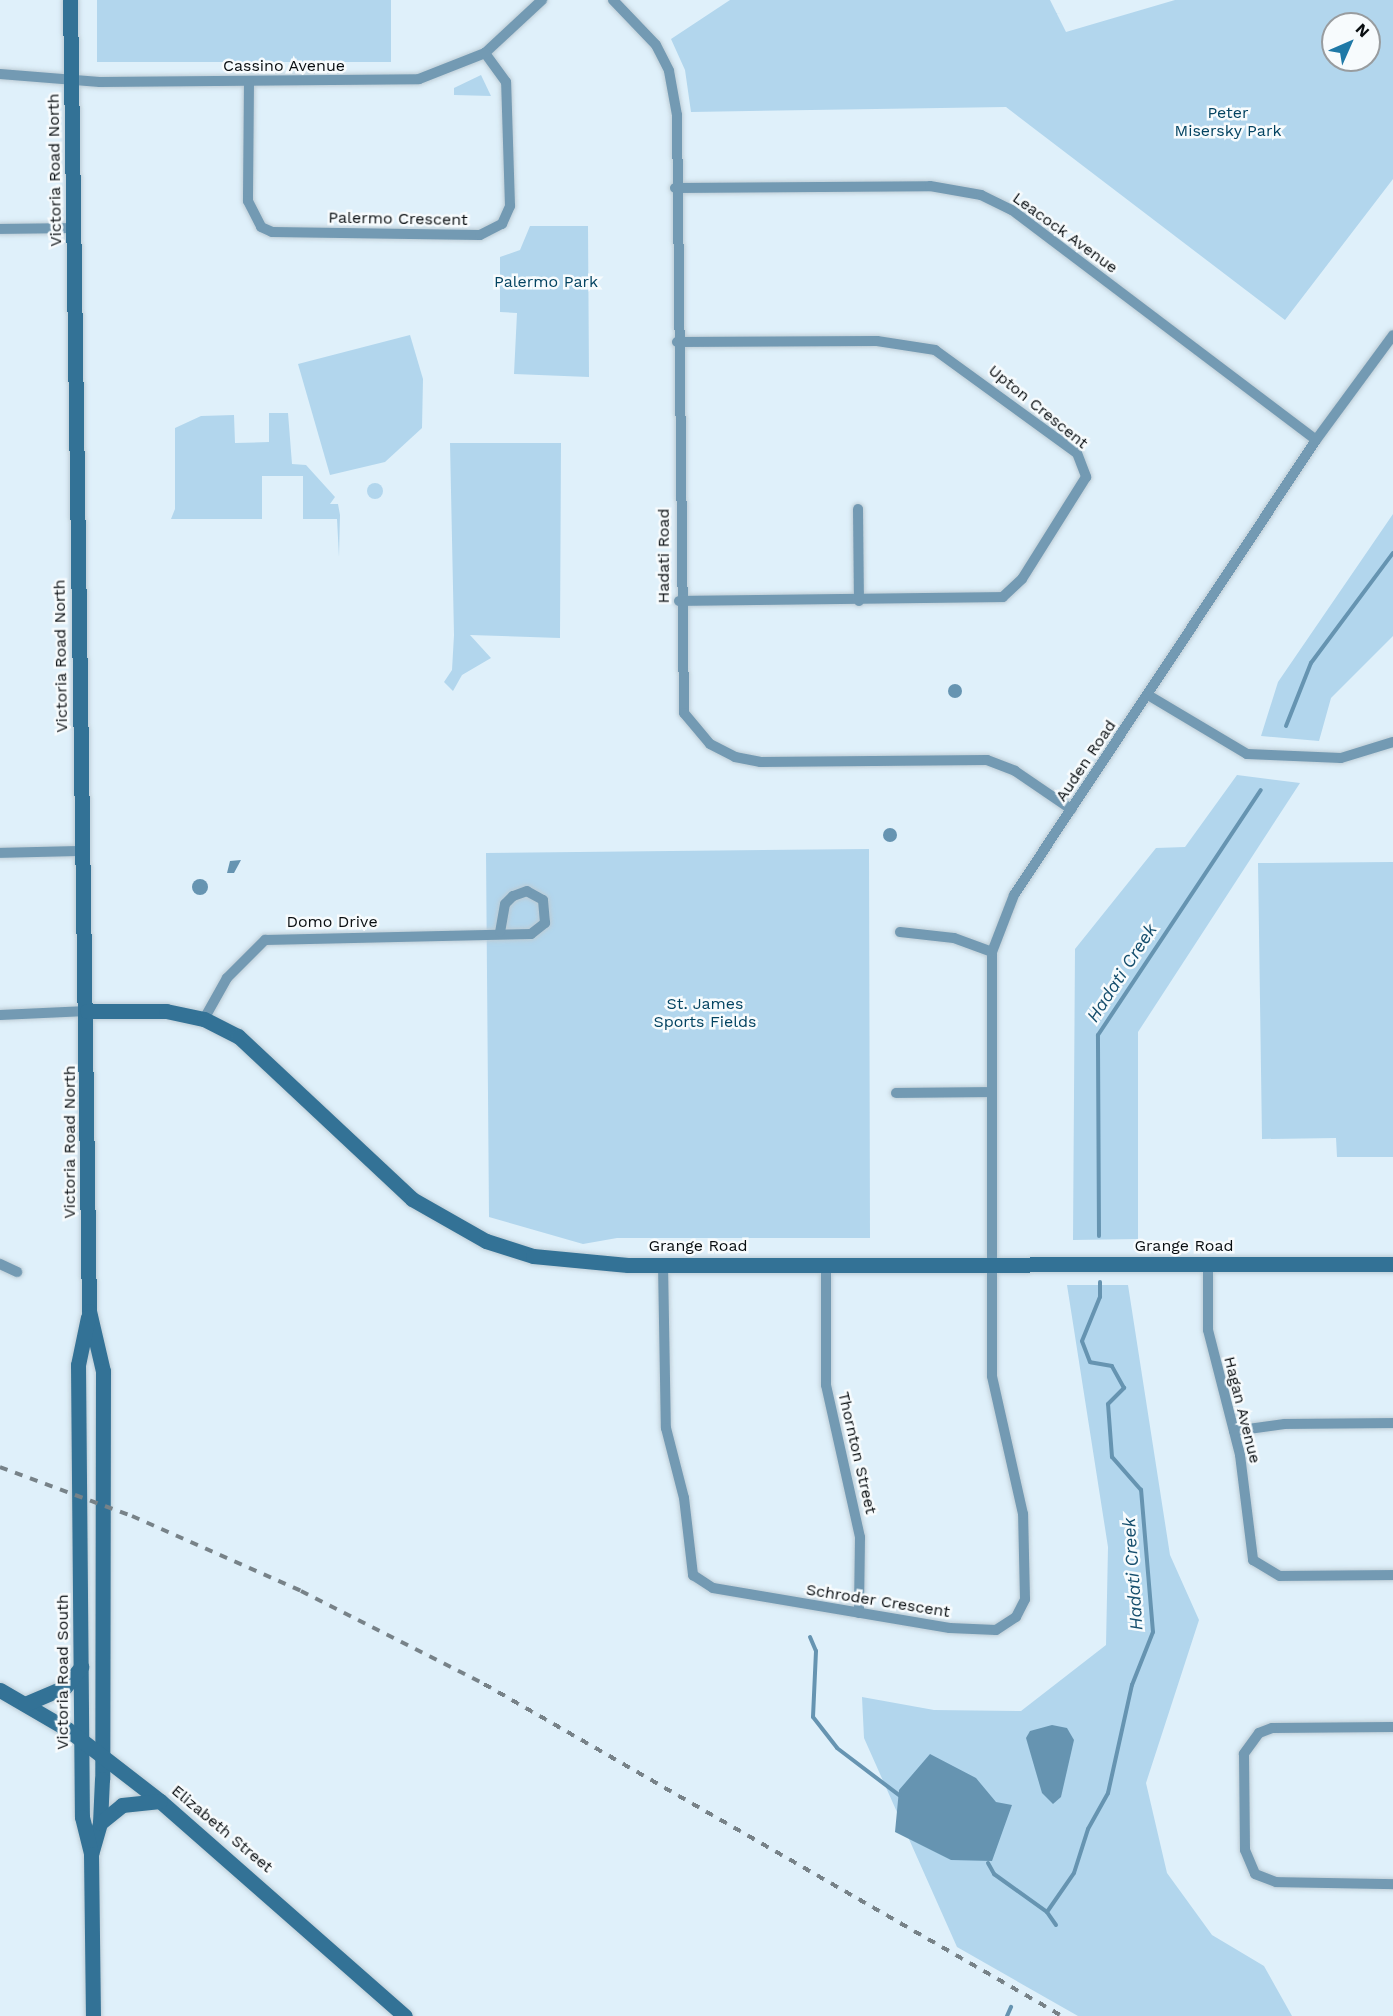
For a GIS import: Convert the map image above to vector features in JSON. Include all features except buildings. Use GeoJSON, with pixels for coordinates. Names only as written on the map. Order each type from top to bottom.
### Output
{"type":"FeatureCollection","features":[{"type":"Feature","properties":{"kind":"main road","name":"Victoria Road North"},"geometry":{"type":"LineString","coordinates":[[70,0],[87,1011],[89,1311],[102,1371],[101,1496]]}},
{"type":"Feature","properties":{"kind":"main road","name":"Grange Road"},"geometry":{"type":"LineString","coordinates":[[87,1011],[166,1011],[204,1019],[267,1058],[388,1180],[458,1227],[533,1256],[663,1264],[1393,1264]]}},
{"type":"Feature","properties":{"kind":"main road","name":"Victoria Road North"},"geometry":{"type":"LineString","coordinates":[[80,1489],[78,1365],[89,1311]]}},
{"type":"Feature","properties":{"kind":"main road","name":"Victoria Road South"},"geometry":{"type":"LineString","coordinates":[[80,1489],[82,1817],[91,1854],[93,2016]]}},
{"type":"Feature","properties":{"kind":"main road","name":"Victoria Road South"},"geometry":{"type":"LineString","coordinates":[[91,1854],[100,1823],[102,1757],[101,1496]]}},
{"type":"Feature","properties":{"kind":"main road"},"geometry":{"type":"LineString","coordinates":[[25,1704],[65,1687],[81,1667]]}},
{"type":"Feature","properties":{"kind":"main road","name":"Elizabeth Street"},"geometry":{"type":"LineString","coordinates":[[0,1690],[82,1740],[160,1801],[405,2016]]}},
{"type":"Feature","properties":{"kind":"main road"},"geometry":{"type":"LineString","coordinates":[[100,1823],[122,1805],[160,1801]]}},
{"type":"Feature","properties":{"kind":"street","name":"Cassino Avenue"},"geometry":{"type":"LineString","coordinates":[[0,74],[249,82],[419,79],[485,53],[542,0]]}},
{"type":"Feature","properties":{"kind":"street","name":"Hadati Road"},"geometry":{"type":"LineString","coordinates":[[613,0],[656,45],[669,71],[677,115],[675,188],[679,601],[684,713],[712,746],[760,762],[987,760],[1015,771],[1071,809]]}},
{"type":"Feature","properties":{"kind":"street","name":"Palermo Crescent"},"geometry":{"type":"LineString","coordinates":[[249,82],[248,201],[261,227],[272,232],[480,235],[502,224],[510,206],[506,82],[485,53]]}},
{"type":"Feature","properties":{"kind":"street","name":"Leacock Avenue"},"geometry":{"type":"LineString","coordinates":[[675,188],[930,186],[981,195],[1012,210],[1316,440]]}},
{"type":"Feature","properties":{"kind":"street"},"geometry":{"type":"LineString","coordinates":[[0,229],[73,228]]}},
{"type":"Feature","properties":{"kind":"street","name":"Auden Road"},"geometry":{"type":"LineString","coordinates":[[992,1264],[992,952],[1014,895],[1316,440],[1393,335]]}},
{"type":"Feature","properties":{"kind":"street","name":"Upton Crescent"},"geometry":{"type":"LineString","coordinates":[[677,342],[877,341],[935,350],[1077,453],[1086,477],[1083,488],[1013,591],[991,600],[679,601]]}},
{"type":"Feature","properties":{"kind":"street"},"geometry":{"type":"LineString","coordinates":[[858,509],[859,601]]}},
{"type":"Feature","properties":{"kind":"street"},"geometry":{"type":"LineString","coordinates":[[1148,695],[1247,754],[1341,758],[1393,742]]}},
{"type":"Feature","properties":{"kind":"street"},"geometry":{"type":"LineString","coordinates":[[0,853],[84,851]]}},
{"type":"Feature","properties":{"kind":"street","name":"Domo Drive"},"geometry":{"type":"LineString","coordinates":[[204,1019],[227,978],[265,940],[537,932],[547,917],[543,900],[527,891],[513,896],[505,904],[500,932]]}},
{"type":"Feature","properties":{"kind":"street"},"geometry":{"type":"LineString","coordinates":[[900,932],[954,938],[992,952]]}},
{"type":"Feature","properties":{"kind":"street"},"geometry":{"type":"LineString","coordinates":[[0,1015],[87,1011]]}},
{"type":"Feature","properties":{"kind":"street"},"geometry":{"type":"LineString","coordinates":[[896,1093],[991,1092]]}},
{"type":"Feature","properties":{"kind":"street","name":"Thornton Street"},"geometry":{"type":"LineString","coordinates":[[826,1263],[826,1385],[860,1537],[860,1613]]}},
{"type":"Feature","properties":{"kind":"street"},"geometry":{"type":"LineString","coordinates":[[0,1264],[17,1272]]}},
{"type":"Feature","properties":{"kind":"street","name":"Schroder Crescent"},"geometry":{"type":"LineString","coordinates":[[663,1264],[666,1428],[684,1498],[693,1575],[712,1588],[950,1628],[996,1630],[1022,1610],[1023,1514],[992,1376],[992,1264]]}},
{"type":"Feature","properties":{"kind":"street","name":"Hagan Avenue"},"geometry":{"type":"LineString","coordinates":[[1208,1264],[1208,1330],[1234,1431],[1249,1548],[1261,1569],[1280,1576],[1393,1575]]}},
{"type":"Feature","properties":{"kind":"street"},"geometry":{"type":"LineString","coordinates":[[1234,1431],[1285,1424],[1393,1423]]}},
{"type":"Feature","properties":{"kind":"street"},"geometry":{"type":"LineString","coordinates":[[1393,1727],[1272,1728],[1251,1740],[1244,1754],[1245,1850],[1255,1874],[1276,1882],[1393,1884]]}},
{"type":"Feature","properties":{"kind":"green space"},"geometry":{"type":"Polygon","coordinates":[[[97,0],[391,0],[391,62],[97,62],[97,0]]]}},
{"type":"Feature","properties":{"kind":"green space","name":"Peter Misersky Park"},"geometry":{"type":"Polygon","coordinates":[[[730,0],[1050,0],[1066,32],[1175,0],[1393,0],[1393,179],[1285,320],[1006,107],[691,112],[685,70],[671,39],[730,0]]]}},
{"type":"Feature","properties":{"kind":"green space"},"geometry":{"type":"Polygon","coordinates":[[[481,75],[491,96],[454,95],[454,88],[481,75]]]}},
{"type":"Feature","properties":{"kind":"green space","name":"Palermo Park"},"geometry":{"type":"Polygon","coordinates":[[[530,226],[588,226],[589,377],[514,374],[517,313],[500,312],[500,257],[520,250],[530,226]]]}},
{"type":"Feature","properties":{"kind":"green space"},"geometry":{"type":"Polygon","coordinates":[[[410,335],[423,379],[422,428],[385,462],[330,475],[298,364],[410,335]]]}},
{"type":"Feature","properties":{"kind":"green space"},"geometry":{"type":"Polygon","coordinates":[[[269,413],[288,413],[292,464],[306,465],[335,497],[330,504],[338,504],[340,515],[339,557],[337,519],[303,519],[303,476],[262,476],[262,519],[171,519],[175,509],[175,428],[201,416],[234,415],[235,443],[269,442],[269,413]]]}},
{"type":"Feature","properties":{"kind":"green space"},"geometry":{"type":"Polygon","coordinates":[[[450,443],[561,443],[560,638],[470,635],[491,658],[462,675],[453,691],[444,682],[452,670],[454,635],[450,443]]]}},
{"type":"Feature","properties":{"kind":"green space"},"geometry":{"type":"Polygon","coordinates":[[[372,483],[378,483],[383,491],[381,497],[372,499],[367,494],[367,488],[372,483]]]}},
{"type":"Feature","properties":{"kind":"green space"},"geometry":{"type":"Polygon","coordinates":[[[1393,514],[1393,636],[1331,698],[1319,741],[1261,736],[1278,682],[1393,514]]]}},
{"type":"Feature","properties":{"kind":"green space"},"geometry":{"type":"Polygon","coordinates":[[[1237,775],[1300,783],[1138,1032],[1138,1239],[1073,1240],[1075,949],[1156,848],[1185,847],[1237,775]]]}},
{"type":"Feature","properties":{"kind":"green space","name":"St. James Sports Fields"},"geometry":{"type":"Polygon","coordinates":[[[869,849],[870,1238],[617,1238],[583,1244],[489,1217],[486,853],[869,849]]]}},
{"type":"Feature","properties":{"kind":"green space"},"geometry":{"type":"Polygon","coordinates":[[[1393,862],[1393,1157],[1337,1157],[1336,1138],[1262,1139],[1258,863],[1393,862]]]}},
{"type":"Feature","properties":{"kind":"green space"},"geometry":{"type":"Polygon","coordinates":[[[1067,1285],[1128,1285],[1170,1555],[1199,1620],[1146,1783],[1167,1873],[1212,1935],[1264,1966],[1292,2016],[1078,2016],[957,1947],[864,1738],[862,1697],[934,1710],[1021,1711],[1106,1645],[1108,1547],[1067,1285]]]}},
{"type":"Feature","properties":{"kind":"shaded area"},"geometry":{"type":"Polygon","coordinates":[[[952,684],[958,684],[962,691],[958,698],[952,698],[948,694],[948,688],[952,684]]]}},
{"type":"Feature","properties":{"kind":"shaded area"},"geometry":{"type":"Polygon","coordinates":[[[887,828],[893,828],[897,835],[893,842],[887,842],[883,838],[883,832],[887,828]]]}},
{"type":"Feature","properties":{"kind":"shaded area"},"geometry":{"type":"Polygon","coordinates":[[[241,860],[234,873],[227,873],[230,861],[241,860]]]}},
{"type":"Feature","properties":{"kind":"shaded area"},"geometry":{"type":"Polygon","coordinates":[[[200,879],[208,887],[200,895],[192,887],[200,879]]]}},
{"type":"Feature","properties":{"kind":"shaded area"},"geometry":{"type":"Polygon","coordinates":[[[1052,1725],[1067,1728],[1074,1740],[1061,1797],[1053,1804],[1042,1793],[1026,1738],[1030,1731],[1052,1725]]]}},
{"type":"Feature","properties":{"kind":"shaded area"},"geometry":{"type":"Polygon","coordinates":[[[930,1754],[976,1778],[996,1802],[1012,1805],[992,1861],[951,1860],[895,1832],[899,1790],[930,1754]]]}},
{"type":"Feature","properties":{"kind":"waterway","name":"Hadati Creek"},"geometry":{"type":"LineString","coordinates":[[1286,726],[1311,663],[1393,553]]}},
{"type":"Feature","properties":{"kind":"waterway","name":"Hadati Creek"},"geometry":{"type":"LineString","coordinates":[[1099,1236],[1098,1035],[1261,790]]}},
{"type":"Feature","properties":{"kind":"waterway","name":"Hadati Creek"},"geometry":{"type":"LineString","coordinates":[[1056,1925],[1047,1912],[1074,1873],[1088,1829],[1108,1793],[1132,1685],[1153,1632],[1141,1490],[1112,1457],[1108,1404],[1124,1388],[1112,1366],[1090,1362],[1082,1341],[1100,1297],[1100,1282]]}},
{"type":"Feature","properties":{"kind":"waterway"},"geometry":{"type":"LineString","coordinates":[[810,1637],[816,1651],[813,1717],[837,1748],[899,1795]]}},
{"type":"Feature","properties":{"kind":"waterway"},"geometry":{"type":"LineString","coordinates":[[988,1863],[994,1874],[1047,1912]]}},
{"type":"Feature","properties":{"kind":"waterway"},"geometry":{"type":"LineString","coordinates":[[1007,2016],[1011,2007]]}},
{"type":"Feature","properties":{"kind":"railway"},"geometry":{"type":"LineString","coordinates":[[0,1467],[132,1516],[301,1591],[484,1684],[1062,2016]]}}]}
